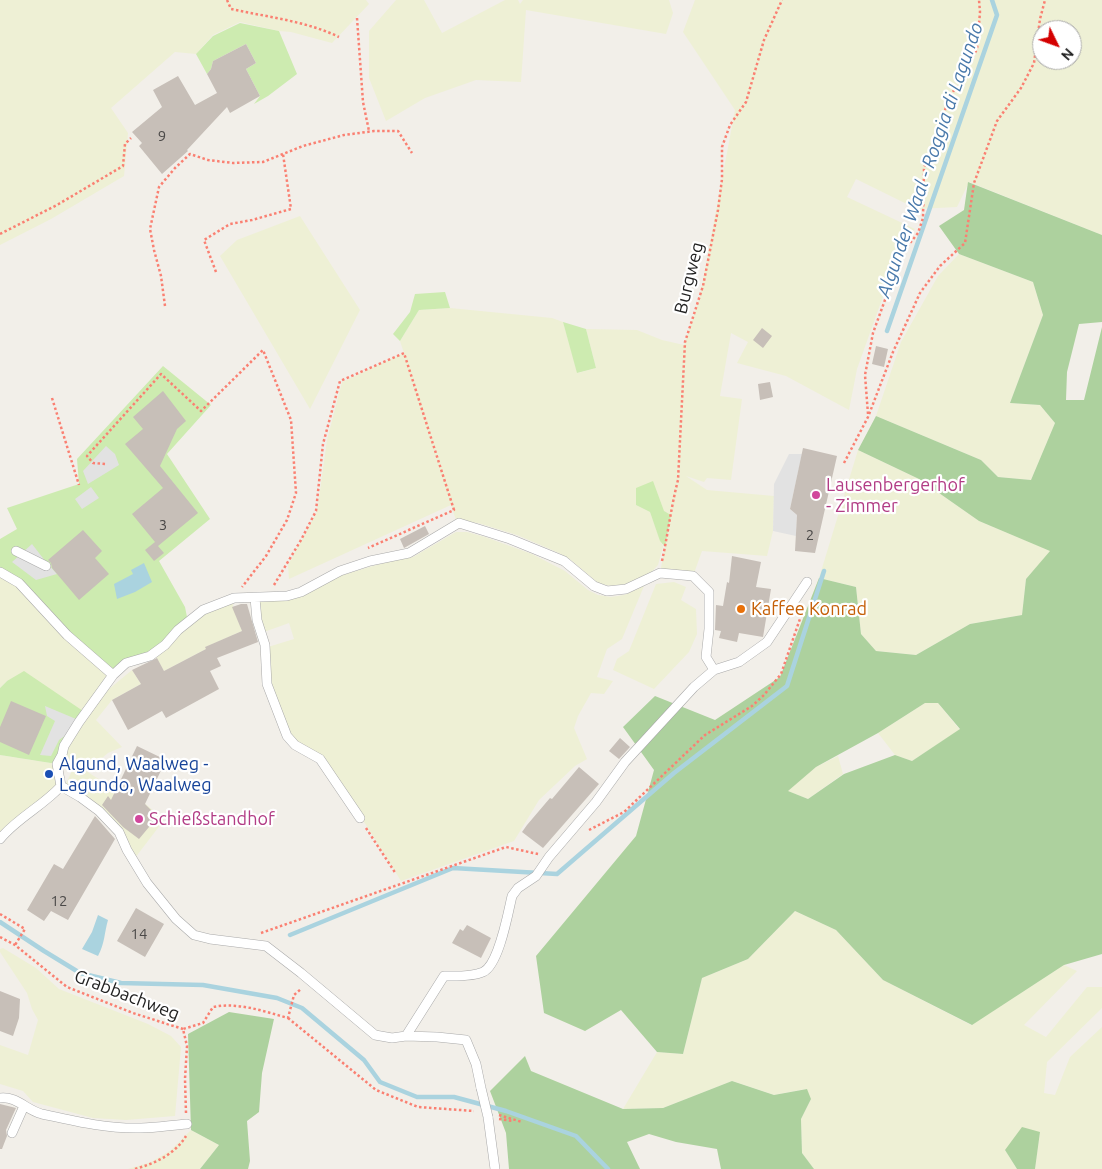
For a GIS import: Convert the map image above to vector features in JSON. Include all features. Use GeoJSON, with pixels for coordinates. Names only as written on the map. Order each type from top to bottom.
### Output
{"type":"FeatureCollection","features":[{"type":"Feature","properties":{"kind":"lane"},"geometry":{"type":"LineString","coordinates":[[495,1169],[487,1114],[476,1064],[466,1040],[437,1036],[392,1038],[375,1035],[266,946],[210,939],[194,935],[184,927],[147,883],[127,850],[119,832],[86,801],[62,786],[57,764],[64,746],[78,722],[113,675],[126,663],[150,656],[165,645],[178,630],[203,610],[234,598],[287,596],[301,592],[340,571],[370,561],[408,553],[459,523],[510,539],[564,561],[594,586],[607,591],[626,589],[660,572],[693,576],[709,592],[709,629],[706,657],[714,670]]}},
{"type":"Feature","properties":{"kind":"lane"},"geometry":{"type":"LineString","coordinates":[[16,551],[46,566]]}},
{"type":"Feature","properties":{"kind":"lane"},"geometry":{"type":"LineString","coordinates":[[0,572],[19,583],[67,635],[113,675]]}},
{"type":"Feature","properties":{"kind":"lane"},"geometry":{"type":"LineString","coordinates":[[406,1036],[444,976],[481,974],[487,970],[495,957],[512,896],[518,888],[536,876],[549,857],[596,802],[625,762],[694,687],[714,670],[739,662],[766,642],[807,582]]}},
{"type":"Feature","properties":{"kind":"lane"},"geometry":{"type":"LineString","coordinates":[[255,598],[257,620],[265,645],[267,684],[287,736],[295,745],[320,759],[360,818]]}},
{"type":"Feature","properties":{"kind":"lane"},"geometry":{"type":"LineString","coordinates":[[0,839],[8,828],[49,799],[62,786]]}},
{"type":"Feature","properties":{"kind":"lane"},"geometry":{"type":"LineString","coordinates":[[0,1098],[7,1097],[16,1100],[38,1113],[114,1127],[141,1128],[187,1124]]}},
{"type":"Feature","properties":{"kind":"lane"},"geometry":{"type":"LineString","coordinates":[[12,1133],[24,1106]]}},
{"type":"Feature","properties":{"kind":"path"},"geometry":{"type":"LineString","coordinates":[[227,0],[231,9],[303,25],[339,37]]}},
{"type":"Feature","properties":{"kind":"path","name":"Burgweg"},"geometry":{"type":"LineString","coordinates":[[660,572],[678,480],[685,342],[703,286],[718,210],[722,179],[722,147],[730,125],[746,102],[764,40],[782,0]]}},
{"type":"Feature","properties":{"kind":"path"},"geometry":{"type":"LineString","coordinates":[[868,417],[865,374],[873,333],[902,252],[918,233],[923,218],[924,168],[949,99],[977,49],[979,0]]}},
{"type":"Feature","properties":{"kind":"path"},"geometry":{"type":"LineString","coordinates":[[844,463],[868,417],[920,293],[940,266],[965,243],[974,183],[997,121],[1021,88],[1034,63],[1040,19],[1045,0]]}},
{"type":"Feature","properties":{"kind":"path"},"geometry":{"type":"LineString","coordinates":[[357,18],[363,102],[369,132]]}},
{"type":"Feature","properties":{"kind":"path"},"geometry":{"type":"LineString","coordinates":[[165,306],[161,276],[150,229],[159,187],[190,154],[208,160],[233,163],[263,162],[303,146],[344,135],[369,132],[398,132],[412,153]]}},
{"type":"Feature","properties":{"kind":"path"},"geometry":{"type":"LineString","coordinates":[[0,234],[57,205],[123,166],[125,144],[131,138]]}},
{"type":"Feature","properties":{"kind":"path"},"geometry":{"type":"LineString","coordinates":[[216,272],[204,240],[230,224],[291,209],[283,154]]}},
{"type":"Feature","properties":{"kind":"path"},"geometry":{"type":"LineString","coordinates":[[106,464],[93,463],[87,456],[161,374],[201,411],[263,350],[291,420],[296,494],[287,520],[270,549],[234,598]]}},
{"type":"Feature","properties":{"kind":"path"},"geometry":{"type":"LineString","coordinates":[[282,586],[273,587],[316,511],[323,444],[340,381],[404,353],[454,510],[360,551]]}},
{"type":"Feature","properties":{"kind":"path"},"geometry":{"type":"LineString","coordinates":[[52,398],[78,485]]}},
{"type":"Feature","properties":{"kind":"path"},"geometry":{"type":"LineString","coordinates":[[583,833],[624,812],[705,735],[752,706],[764,695],[781,674],[803,610]]}},
{"type":"Feature","properties":{"kind":"path"},"geometry":{"type":"LineString","coordinates":[[360,818],[396,874]]}},
{"type":"Feature","properties":{"kind":"path"},"geometry":{"type":"LineString","coordinates":[[245,942],[254,935],[506,846],[549,857]]}},
{"type":"Feature","properties":{"kind":"path"},"geometry":{"type":"LineString","coordinates":[[0,914],[24,929],[15,945]]}},
{"type":"Feature","properties":{"kind":"path","name":"Grabbachweg"},"geometry":{"type":"LineString","coordinates":[[0,937],[15,945],[67,987],[133,1013],[183,1029]]}},
{"type":"Feature","properties":{"kind":"path"},"geometry":{"type":"LineString","coordinates":[[288,1018],[294,995],[306,985]]}},
{"type":"Feature","properties":{"kind":"path"},"geometry":{"type":"LineString","coordinates":[[135,1169],[158,1162],[181,1144],[187,1133],[185,1079],[187,1046],[183,1029],[203,1023],[213,1007],[227,1004],[288,1018],[376,1090],[418,1107],[487,1114],[522,1122],[487,1114]]}},
{"type":"Feature","properties":{"kind":"green space"},"geometry":{"type":"Polygon","coordinates":[[[0,0],[366,0],[369,4],[332,43],[291,32],[240,22],[213,35],[196,54],[175,52],[111,108],[128,133],[124,176],[51,219],[0,245],[0,0]]]}},
{"type":"Feature","properties":{"kind":"green space"},"geometry":{"type":"Polygon","coordinates":[[[396,0],[424,0],[442,33],[505,0],[518,0],[520,4],[523,0],[669,0],[673,13],[666,34],[526,10],[521,82],[476,80],[425,98],[386,121],[369,78],[369,31],[396,0]]]}},
{"type":"Feature","properties":{"kind":"green space"},"geometry":{"type":"Polygon","coordinates":[[[695,0],[1102,0],[1102,235],[969,182],[957,207],[917,209],[856,179],[847,197],[915,229],[899,252],[857,369],[849,410],[786,376],[737,363],[748,342],[731,333],[720,396],[742,399],[731,480],[707,478],[704,482],[686,476],[707,490],[774,496],[773,531],[767,556],[702,551],[693,576],[660,573],[671,515],[637,498],[636,505],[650,512],[663,547],[658,565],[649,575],[623,585],[606,585],[598,583],[571,560],[559,553],[517,535],[478,523],[456,520],[451,505],[289,579],[288,565],[317,512],[327,440],[342,382],[404,353],[400,341],[419,310],[450,308],[552,318],[563,322],[578,373],[596,368],[586,329],[637,330],[662,340],[684,345],[700,296],[735,110],[683,32],[695,0]]]}},
{"type":"Feature","properties":{"kind":"green space"},"geometry":{"type":"Polygon","coordinates":[[[240,23],[279,31],[297,74],[254,104],[260,96],[246,69],[256,63],[246,44],[213,61],[211,69],[207,74],[196,54],[213,36],[240,23]]]}},
{"type":"Feature","properties":{"kind":"green space"},"geometry":{"type":"Polygon","coordinates":[[[968,182],[1102,235],[1102,322],[1079,324],[1067,372],[1066,400],[1084,400],[1102,327],[1102,954],[1064,965],[972,1025],[883,980],[836,930],[795,911],[748,959],[702,978],[683,1054],[657,1052],[621,1010],[585,1031],[544,1013],[536,956],[636,836],[654,770],[623,727],[655,696],[715,720],[780,677],[819,578],[856,587],[861,634],[876,651],[916,655],[970,624],[1022,615],[1026,579],[1050,551],[979,521],[919,479],[858,450],[876,416],[981,460],[998,477],[1031,480],[1055,423],[1040,405],[1010,403],[1043,315],[1033,282],[959,254],[939,226],[964,210],[968,182]],[[925,703],[878,733],[816,767],[788,791],[808,799],[844,774],[895,755],[912,761],[960,729],[938,703],[925,703]]]}},
{"type":"Feature","properties":{"kind":"green space"},"geometry":{"type":"Polygon","coordinates":[[[300,216],[360,310],[310,409],[220,256],[237,240],[300,216]]]}},
{"type":"Feature","properties":{"kind":"green space"},"geometry":{"type":"Polygon","coordinates":[[[959,254],[1033,282],[1043,315],[1010,403],[1040,405],[1055,423],[1031,480],[998,477],[981,460],[876,416],[901,342],[938,276],[959,254]]]}},
{"type":"Feature","properties":{"kind":"green space"},"geometry":{"type":"Polygon","coordinates":[[[445,292],[450,308],[419,310],[400,341],[393,334],[410,312],[415,294],[445,292]]]}},
{"type":"Feature","properties":{"kind":"green space"},"geometry":{"type":"Polygon","coordinates":[[[563,322],[586,329],[596,368],[577,373],[563,322]]]}},
{"type":"Feature","properties":{"kind":"green space"},"geometry":{"type":"Polygon","coordinates":[[[163,366],[211,405],[167,454],[210,519],[159,561],[185,607],[188,622],[165,645],[126,663],[113,675],[19,583],[0,572],[0,539],[17,529],[7,508],[79,484],[77,459],[163,366]]]}},
{"type":"Feature","properties":{"kind":"green space"},"geometry":{"type":"Polygon","coordinates":[[[858,450],[919,479],[979,521],[1051,551],[1026,579],[1022,615],[970,624],[916,655],[876,651],[861,634],[856,587],[819,578],[858,450]]]}},
{"type":"Feature","properties":{"kind":"green space"},"geometry":{"type":"Polygon","coordinates":[[[653,481],[664,511],[671,515],[665,547],[660,541],[650,512],[636,505],[636,488],[653,481]]]}},
{"type":"Feature","properties":{"kind":"green space"},"geometry":{"type":"Polygon","coordinates":[[[456,532],[467,532],[485,537],[532,554],[565,571],[588,590],[598,595],[611,597],[624,595],[644,586],[622,639],[607,649],[597,677],[613,681],[604,694],[591,693],[578,716],[574,728],[587,759],[575,766],[539,800],[514,841],[401,881],[326,761],[296,744],[287,729],[270,680],[268,647],[294,639],[289,623],[264,632],[257,601],[282,601],[294,598],[339,576],[390,561],[413,557],[456,532]]]}},
{"type":"Feature","properties":{"kind":"green space"},"geometry":{"type":"Polygon","coordinates":[[[0,572],[19,583],[113,675],[97,699],[132,670],[141,684],[112,700],[96,720],[122,747],[108,753],[89,769],[62,755],[7,681],[0,688],[0,572]]]}},
{"type":"Feature","properties":{"kind":"green space"},"geometry":{"type":"Polygon","coordinates":[[[674,582],[686,587],[681,600],[696,609],[697,634],[689,652],[654,689],[613,670],[617,659],[629,651],[656,584],[674,582]]]}},
{"type":"Feature","properties":{"kind":"green space"},"geometry":{"type":"Polygon","coordinates":[[[234,598],[233,607],[242,631],[206,647],[206,649],[164,671],[154,654],[203,610],[234,598]]]}},
{"type":"Feature","properties":{"kind":"green space"},"geometry":{"type":"Polygon","coordinates":[[[24,671],[86,713],[57,764],[0,755],[0,688],[7,681],[24,671]]]}},
{"type":"Feature","properties":{"kind":"green space"},"geometry":{"type":"Polygon","coordinates":[[[925,703],[938,703],[960,730],[912,761],[895,755],[878,733],[925,703]]]}},
{"type":"Feature","properties":{"kind":"green space"},"geometry":{"type":"Polygon","coordinates":[[[0,755],[57,764],[61,786],[0,839],[0,755]]]}},
{"type":"Feature","properties":{"kind":"green space"},"geometry":{"type":"Polygon","coordinates":[[[838,756],[843,774],[808,799],[787,791],[816,767],[838,756]]]}},
{"type":"Feature","properties":{"kind":"green space"},"geometry":{"type":"Polygon","coordinates":[[[75,764],[105,783],[125,786],[164,820],[135,858],[127,841],[65,786],[75,764]]]}},
{"type":"Feature","properties":{"kind":"green space"},"geometry":{"type":"Polygon","coordinates":[[[795,911],[836,930],[883,980],[971,1025],[1064,965],[1077,971],[1024,1025],[1046,1037],[1087,987],[1102,987],[1102,1008],[1047,1062],[1044,1093],[1055,1095],[1070,1057],[1102,1027],[1102,1169],[1035,1169],[1040,1132],[1005,1150],[1017,1169],[814,1169],[802,1153],[801,1119],[811,1099],[806,1089],[774,1095],[732,1081],[663,1108],[623,1109],[657,1052],[683,1054],[702,978],[748,959],[795,911]]]}},
{"type":"Feature","properties":{"kind":"green space"},"geometry":{"type":"Polygon","coordinates":[[[3,948],[36,968],[59,989],[148,1024],[171,1036],[181,1047],[175,1116],[126,1120],[93,1118],[33,1102],[23,1091],[0,1084],[0,1045],[28,1055],[38,1020],[27,993],[0,952],[0,949],[3,948]]]}},
{"type":"Feature","properties":{"kind":"green space"},"geometry":{"type":"Polygon","coordinates":[[[229,1012],[274,1019],[262,1073],[259,1112],[247,1121],[250,1161],[248,1169],[200,1169],[219,1145],[191,1130],[188,1034],[229,1012]]]}},
{"type":"Feature","properties":{"kind":"green space"},"geometry":{"type":"Polygon","coordinates":[[[525,1056],[531,1071],[623,1109],[663,1108],[732,1081],[774,1095],[807,1089],[811,1099],[801,1119],[802,1153],[814,1169],[721,1169],[717,1149],[676,1142],[649,1134],[627,1142],[640,1169],[509,1169],[506,1133],[490,1091],[525,1056]]]}},
{"type":"Feature","properties":{"kind":"green space"},"geometry":{"type":"Polygon","coordinates":[[[1022,1127],[1040,1132],[1035,1169],[1017,1169],[1005,1150],[1022,1127]]]}},
{"type":"Feature","properties":{"kind":"green space"},"geometry":{"type":"Polygon","coordinates":[[[191,1130],[219,1145],[200,1169],[128,1169],[151,1162],[171,1150],[191,1130]]]}},
{"type":"Feature","properties":{"kind":"shaded area"},"geometry":{"type":"Polygon","coordinates":[[[106,446],[115,454],[119,465],[88,484],[83,471],[106,446]]]}},
{"type":"Feature","properties":{"kind":"shaded area"},"geometry":{"type":"Polygon","coordinates":[[[789,454],[802,454],[790,509],[797,515],[796,536],[773,531],[774,484],[789,454]]]}},
{"type":"Feature","properties":{"kind":"shaded area"},"geometry":{"type":"Polygon","coordinates":[[[91,487],[99,498],[82,509],[75,499],[91,487]]]}},
{"type":"Feature","properties":{"kind":"shaded area"},"geometry":{"type":"Polygon","coordinates":[[[32,544],[57,574],[36,580],[12,562],[32,544]]]}},
{"type":"Feature","properties":{"kind":"shaded area"},"geometry":{"type":"Polygon","coordinates":[[[45,706],[76,719],[66,735],[59,740],[51,756],[40,755],[55,721],[47,716],[45,706]]]}},
{"type":"Feature","properties":{"kind":"water"},"geometry":{"type":"Polygon","coordinates":[[[144,563],[152,582],[135,592],[117,599],[114,584],[133,574],[131,570],[144,563]]]}},
{"type":"Feature","properties":{"kind":"water"},"geometry":{"type":"Polygon","coordinates":[[[98,915],[108,920],[98,956],[82,949],[92,932],[98,915]]]}},
{"type":"Feature","properties":{"kind":"building"},"geometry":{"type":"Polygon","coordinates":[[[246,44],[256,63],[246,69],[260,96],[230,113],[227,107],[188,151],[162,174],[139,146],[142,143],[132,132],[162,107],[153,90],[178,76],[195,105],[217,93],[207,74],[211,69],[213,61],[246,44]]]}},
{"type":"Feature","properties":{"kind":"building"},"geometry":{"type":"Polygon","coordinates":[[[762,328],[772,336],[763,348],[753,340],[762,328]]]}},
{"type":"Feature","properties":{"kind":"building"},"geometry":{"type":"Polygon","coordinates":[[[876,346],[888,349],[884,367],[872,364],[876,346]]]}},
{"type":"Feature","properties":{"kind":"building"},"geometry":{"type":"Polygon","coordinates":[[[770,382],[773,397],[760,400],[758,384],[770,382]]]}},
{"type":"Feature","properties":{"kind":"building"},"geometry":{"type":"Polygon","coordinates":[[[163,391],[186,421],[177,429],[160,466],[198,513],[158,546],[164,553],[154,561],[145,550],[155,542],[132,514],[163,488],[125,444],[143,429],[133,417],[163,391]]]}},
{"type":"Feature","properties":{"kind":"building"},"geometry":{"type":"Polygon","coordinates":[[[803,448],[837,456],[815,553],[795,551],[797,515],[790,509],[803,448]]]}},
{"type":"Feature","properties":{"kind":"building"},"geometry":{"type":"Polygon","coordinates":[[[425,526],[429,534],[404,548],[400,539],[425,526]]]}},
{"type":"Feature","properties":{"kind":"building"},"geometry":{"type":"Polygon","coordinates":[[[83,530],[102,551],[95,558],[109,574],[79,600],[52,568],[48,560],[83,530]]]}},
{"type":"Feature","properties":{"kind":"building"},"geometry":{"type":"Polygon","coordinates":[[[732,556],[761,562],[756,587],[771,589],[763,637],[739,633],[737,642],[719,638],[721,631],[715,630],[716,605],[723,606],[727,582],[729,583],[732,556]]]}},
{"type":"Feature","properties":{"kind":"building"},"geometry":{"type":"Polygon","coordinates":[[[247,604],[258,642],[217,658],[221,666],[210,671],[219,689],[166,718],[162,711],[128,730],[112,700],[141,684],[132,670],[157,658],[164,671],[206,649],[205,647],[242,631],[232,607],[247,604]]]}},
{"type":"Feature","properties":{"kind":"building"},"geometry":{"type":"Polygon","coordinates":[[[11,701],[46,716],[29,755],[0,742],[0,727],[11,701]]]}},
{"type":"Feature","properties":{"kind":"building"},"geometry":{"type":"Polygon","coordinates":[[[620,738],[630,747],[619,759],[609,751],[620,738]]]}},
{"type":"Feature","properties":{"kind":"building"},"geometry":{"type":"Polygon","coordinates":[[[137,746],[166,760],[145,804],[152,811],[147,816],[154,821],[139,839],[123,827],[102,805],[108,796],[111,800],[137,746]]]}},
{"type":"Feature","properties":{"kind":"building"},"geometry":{"type":"Polygon","coordinates":[[[579,767],[599,784],[543,848],[522,832],[579,767]]]}},
{"type":"Feature","properties":{"kind":"building"},"geometry":{"type":"Polygon","coordinates":[[[95,816],[115,839],[68,920],[51,911],[44,921],[27,910],[54,864],[63,869],[95,816]]]}},
{"type":"Feature","properties":{"kind":"building"},"geometry":{"type":"Polygon","coordinates":[[[136,908],[164,924],[145,957],[117,941],[136,908]]]}},
{"type":"Feature","properties":{"kind":"building"},"geometry":{"type":"Polygon","coordinates":[[[467,925],[491,938],[481,958],[452,943],[460,929],[463,931],[467,925]]]}},
{"type":"Feature","properties":{"kind":"building"},"geometry":{"type":"Polygon","coordinates":[[[0,991],[20,999],[19,1018],[13,1036],[0,1031],[0,991]]]}},
{"type":"Feature","properties":{"kind":"building"},"geometry":{"type":"Polygon","coordinates":[[[0,1104],[16,1108],[6,1130],[7,1136],[2,1149],[0,1149],[0,1104]]]}},
{"type":"Feature","properties":{"kind":"waterway","name":"Algunder Waal - Roggia di Lagundo"},"geometry":{"type":"LineString","coordinates":[[887,331],[997,15],[992,0]]}},
{"type":"Feature","properties":{"kind":"waterway","name":"Algunder Waal - Roggia di Lagundo"},"geometry":{"type":"LineString","coordinates":[[290,935],[453,868],[557,874],[674,773],[787,686],[824,571]]}},
{"type":"Feature","properties":{"kind":"waterway"},"geometry":{"type":"LineString","coordinates":[[0,922],[80,973],[121,983],[203,985],[277,998],[302,1008],[364,1060],[380,1082],[417,1097],[454,1097],[506,1111],[576,1136],[608,1169]]}},
{"type":"Feature","properties":{"kind":"place","name":"Lausenbergerhof - Zimmer"},"geometry":{"type":"Point","coordinates":[816,495]}},
{"type":"Feature","properties":{"kind":"place","name":"Kaffee Konrad"},"geometry":{"type":"Point","coordinates":[741,609]}},
{"type":"Feature","properties":{"kind":"place","name":"Algund, Waalweg - Lagundo, Waalweg"},"geometry":{"type":"Point","coordinates":[49,774]}},
{"type":"Feature","properties":{"kind":"place","name":"Schießstandhof"},"geometry":{"type":"Point","coordinates":[139,819]}}]}
